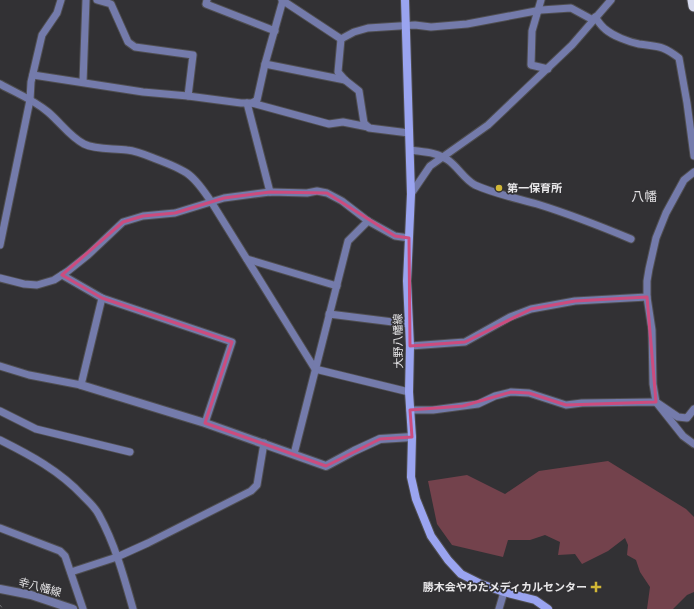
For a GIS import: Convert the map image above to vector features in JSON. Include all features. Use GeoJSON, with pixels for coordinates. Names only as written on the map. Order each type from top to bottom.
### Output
{"type":"FeatureCollection","features":[{"type":"Feature","properties":{"kind":"highway"},"geometry":{"type":"LineString","coordinates":[[693,0],[694,6]]}},
{"type":"Feature","properties":{"kind":"main road","name":"大野八幡線"},"geometry":{"type":"LineString","coordinates":[[405,0],[411,194],[407,281],[412,438],[411,477],[416,499],[431,536],[448,560],[461,574],[481,584],[534,600],[548,609]]}},
{"type":"Feature","properties":{"kind":"street"},"geometry":{"type":"LineString","coordinates":[[0,246],[30,100],[33,74],[42,35],[57,13],[60,0]]}},
{"type":"Feature","properties":{"kind":"street"},"geometry":{"type":"LineString","coordinates":[[83,82],[86,0]]}},
{"type":"Feature","properties":{"kind":"street"},"geometry":{"type":"LineString","coordinates":[[97,0],[106,1],[111,4],[128,42],[135,47],[193,55],[188,96]]}},
{"type":"Feature","properties":{"kind":"street"},"geometry":{"type":"LineString","coordinates":[[207,0],[206,4],[275,31]]}},
{"type":"Feature","properties":{"kind":"street"},"geometry":{"type":"LineString","coordinates":[[250,102],[257,100],[265,64],[283,0],[341,39]]}},
{"type":"Feature","properties":{"kind":"street"},"geometry":{"type":"LineString","coordinates":[[541,0],[532,31],[531,65],[548,69]]}},
{"type":"Feature","properties":{"kind":"street"},"geometry":{"type":"LineString","coordinates":[[411,194],[430,166],[488,125],[572,45],[610,0]]}},
{"type":"Feature","properties":{"kind":"street"},"geometry":{"type":"LineString","coordinates":[[341,39],[354,32],[368,28],[415,25],[431,27],[467,24],[538,10],[571,8],[594,18],[606,30],[618,37],[638,44],[658,46],[669,50],[679,58],[691,102],[694,156]]}},
{"type":"Feature","properties":{"kind":"street"},"geometry":{"type":"LineString","coordinates":[[341,39],[338,72],[345,80],[359,91],[364,123],[369,128]]}},
{"type":"Feature","properties":{"kind":"street"},"geometry":{"type":"LineString","coordinates":[[265,64],[345,80]]}},
{"type":"Feature","properties":{"kind":"street"},"geometry":{"type":"LineString","coordinates":[[33,74],[143,92],[250,102],[329,124],[343,122],[369,128],[409,133]]}},
{"type":"Feature","properties":{"kind":"street"},"geometry":{"type":"LineString","coordinates":[[0,84],[47,111],[76,139],[86,145],[142,153],[188,173],[200,185],[212,203],[315,369],[410,392]]}},
{"type":"Feature","properties":{"kind":"street"},"geometry":{"type":"LineString","coordinates":[[250,102],[270,192]]}},
{"type":"Feature","properties":{"kind":"street"},"geometry":{"type":"LineString","coordinates":[[410,150],[436,154],[443,157],[449,160],[462,175],[474,184],[498,194],[536,204],[592,223],[631,239]]}},
{"type":"Feature","properties":{"kind":"street"},"geometry":{"type":"LineString","coordinates":[[694,172],[684,180],[666,213],[656,238],[649,269],[647,297],[652,330],[653,384],[656,402],[683,436],[694,444]]}},
{"type":"Feature","properties":{"kind":"street"},"geometry":{"type":"LineString","coordinates":[[0,278],[24,284],[37,285],[54,280],[88,255],[123,222],[143,216],[175,213],[212,203],[224,198],[270,192],[317,191],[328,193],[342,201],[368,221],[395,236],[409,238]]}},
{"type":"Feature","properties":{"kind":"street"},"geometry":{"type":"LineString","coordinates":[[294,454],[348,241],[368,221]]}},
{"type":"Feature","properties":{"kind":"street"},"geometry":{"type":"LineString","coordinates":[[247,259],[337,286]]}},
{"type":"Feature","properties":{"kind":"street"},"geometry":{"type":"LineString","coordinates":[[62,275],[102,298],[232,342],[205,423]]}},
{"type":"Feature","properties":{"kind":"street"},"geometry":{"type":"LineString","coordinates":[[410,346],[465,342],[510,317],[531,309],[575,301],[647,297]]}},
{"type":"Feature","properties":{"kind":"street"},"geometry":{"type":"LineString","coordinates":[[81,385],[102,298]]}},
{"type":"Feature","properties":{"kind":"street"},"geometry":{"type":"LineString","coordinates":[[329,314],[409,324]]}},
{"type":"Feature","properties":{"kind":"street"},"geometry":{"type":"LineString","coordinates":[[0,366],[29,375],[81,385],[205,423],[326,466],[354,450],[380,439],[412,438]]}},
{"type":"Feature","properties":{"kind":"street"},"geometry":{"type":"LineString","coordinates":[[410,410],[434,410],[478,404],[495,396],[511,392],[530,393],[566,405],[582,403],[656,402],[678,417],[687,418],[694,410]]}},
{"type":"Feature","properties":{"kind":"street"},"geometry":{"type":"LineString","coordinates":[[0,411],[36,429],[130,452]]}},
{"type":"Feature","properties":{"kind":"street"},"geometry":{"type":"LineString","coordinates":[[0,440],[27,454],[55,472],[75,488],[92,505],[99,514],[117,557],[134,609]]}},
{"type":"Feature","properties":{"kind":"street"},"geometry":{"type":"LineString","coordinates":[[71,572],[117,557],[251,491],[257,485],[264,443]]}},
{"type":"Feature","properties":{"kind":"street"},"geometry":{"type":"LineString","coordinates":[[0,528],[60,551],[65,556],[83,609]]}},
{"type":"Feature","properties":{"kind":"street","name":"幸八幡線"},"geometry":{"type":"LineString","coordinates":[[0,589],[31,595],[73,609]]}},
{"type":"Feature","properties":{"kind":"street"},"geometry":{"type":"LineString","coordinates":[[499,609],[504,592]]}},
{"type":"Feature","properties":{"kind":"path"},"geometry":{"type":"LineString","coordinates":[[0,605],[3,609]]}},
{"type":"Feature","properties":{"kind":"highlighted area"},"geometry":{"type":"Polygon","coordinates":[[[270,192],[327,193],[395,236],[409,238],[410,346],[465,342],[531,309],[575,301],[647,297],[656,402],[566,405],[529,393],[511,392],[463,406],[410,410],[412,437],[380,439],[326,466],[205,423],[232,342],[102,298],[62,275],[123,222],[143,216],[175,213],[224,198],[270,192]]]}},
{"type":"Feature","properties":{"kind":"shaded area"},"geometry":{"type":"Polygon","coordinates":[[[608,461],[686,509],[694,517],[694,592],[687,595],[673,609],[647,609],[650,587],[640,572],[636,560],[627,555],[628,545],[625,538],[608,551],[582,564],[575,554],[558,555],[560,542],[545,535],[530,540],[508,540],[503,557],[452,545],[437,524],[428,481],[467,475],[505,494],[539,471],[608,461]]]}},
{"type":"Feature","properties":{"kind":"place","name":"第一保育所"},"geometry":{"type":"Point","coordinates":[499,188]}},
{"type":"Feature","properties":{"kind":"place","name":"勝木会やわたメディカルセンター"},"geometry":{"type":"Point","coordinates":[596,587]}},
{"type":"Feature","properties":{"kind":"district","name":"八幡"},"geometry":{"type":"Point","coordinates":[644,196]}}]}
